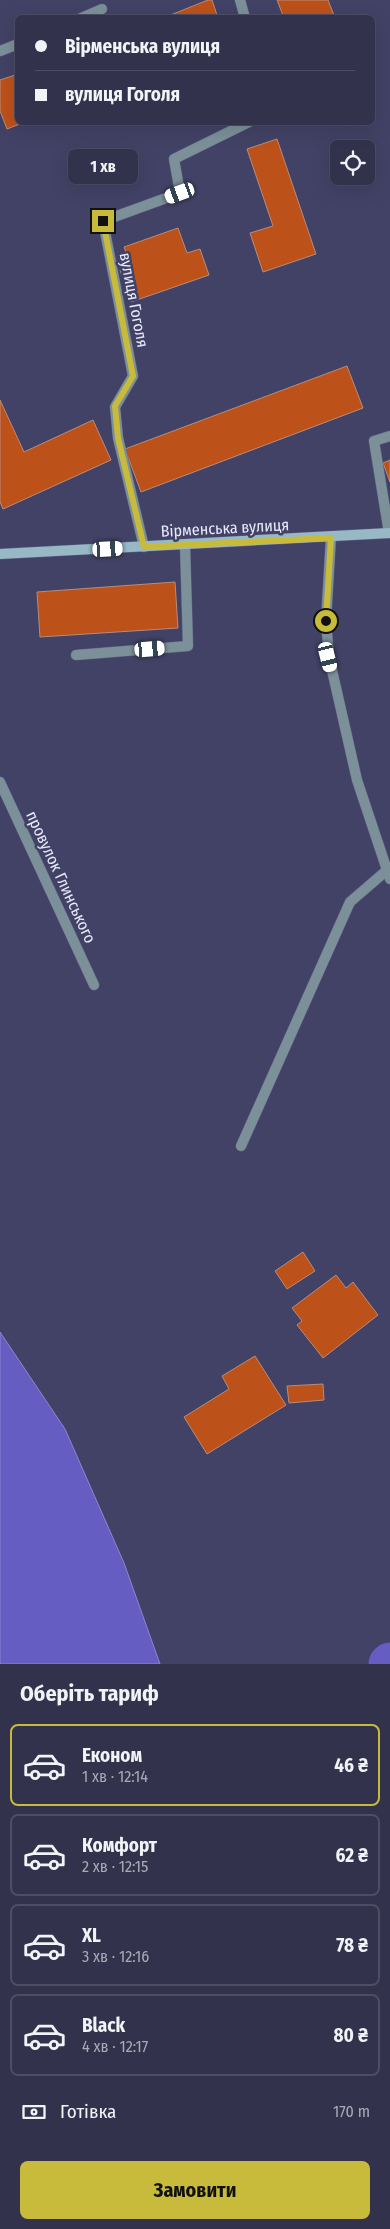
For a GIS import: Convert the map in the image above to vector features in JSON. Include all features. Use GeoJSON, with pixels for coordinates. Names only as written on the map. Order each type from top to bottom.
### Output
{"type":"FeatureCollection","features":[{"type":"Feature","properties":{"kind":"main road","name":"Вірменська вулиця"},"geometry":{"type":"LineString","coordinates":[[0,554],[331,538],[389,533]]}},
{"type":"Feature","properties":{"kind":"street"},"geometry":{"type":"LineString","coordinates":[[240,0],[245,15]]}},
{"type":"Feature","properties":{"kind":"street"},"geometry":{"type":"LineString","coordinates":[[88,15],[102,9]]}},
{"type":"Feature","properties":{"kind":"street"},"geometry":{"type":"LineString","coordinates":[[0,51],[15,45]]}},
{"type":"Feature","properties":{"kind":"street","name":"вулиця Гоголя"},"geometry":{"type":"LineString","coordinates":[[144,547],[118,438],[115,406],[133,376],[103,221],[180,193],[174,159],[244,125]]}},
{"type":"Feature","properties":{"kind":"street"},"geometry":{"type":"LineString","coordinates":[[389,533],[374,441],[390,436]]}},
{"type":"Feature","properties":{"kind":"street"},"geometry":{"type":"LineString","coordinates":[[242,1146],[350,902],[388,875],[357,780],[328,657],[326,621],[331,538]]}},
{"type":"Feature","properties":{"kind":"street"},"geometry":{"type":"LineString","coordinates":[[76,655],[188,646],[185,545]]}},
{"type":"Feature","properties":{"kind":"street","name":"провулок Глинського"},"geometry":{"type":"LineString","coordinates":[[0,782],[94,986]]}},
{"type":"Feature","properties":{"kind":"shaded area"},"geometry":{"type":"Polygon","coordinates":[[[0,1332],[65,1429],[124,1563],[160,1664],[0,1664],[0,1332]]]}},
{"type":"Feature","properties":{"kind":"building"},"geometry":{"type":"Polygon","coordinates":[[[212,0],[217,15],[170,15],[212,0]]]}},
{"type":"Feature","properties":{"kind":"building"},"geometry":{"type":"Polygon","coordinates":[[[277,0],[328,0],[334,15],[283,15],[277,0]]]}},
{"type":"Feature","properties":{"kind":"building"},"geometry":{"type":"Polygon","coordinates":[[[15,75],[15,125],[17,125],[7,129],[0,111],[0,80],[15,75]]]}},
{"type":"Feature","properties":{"kind":"building"},"geometry":{"type":"Polygon","coordinates":[[[277,139],[316,254],[263,272],[250,233],[273,226],[247,149],[277,139]]]}},
{"type":"Feature","properties":{"kind":"building"},"geometry":{"type":"Polygon","coordinates":[[[178,228],[187,253],[200,249],[209,275],[131,302],[120,270],[131,266],[124,247],[178,228]]]}},
{"type":"Feature","properties":{"kind":"building"},"geometry":{"type":"Polygon","coordinates":[[[347,366],[363,408],[141,492],[125,449],[347,366]]]}},
{"type":"Feature","properties":{"kind":"building"},"geometry":{"type":"Polygon","coordinates":[[[0,400],[24,452],[93,420],[111,460],[3,509],[0,502],[0,400]]]}},
{"type":"Feature","properties":{"kind":"building"},"geometry":{"type":"Polygon","coordinates":[[[390,460],[390,482],[383,463],[390,460]]]}},
{"type":"Feature","properties":{"kind":"building"},"geometry":{"type":"Polygon","coordinates":[[[175,582],[178,628],[40,637],[37,592],[175,582]]]}},
{"type":"Feature","properties":{"kind":"building"},"geometry":{"type":"Polygon","coordinates":[[[303,1252],[315,1271],[287,1289],[275,1271],[303,1252]]]}},
{"type":"Feature","properties":{"kind":"building"},"geometry":{"type":"Polygon","coordinates":[[[336,1275],[346,1288],[353,1282],[378,1315],[323,1358],[297,1325],[302,1321],[292,1308],[336,1275]]]}},
{"type":"Feature","properties":{"kind":"building"},"geometry":{"type":"Polygon","coordinates":[[[255,1356],[286,1405],[207,1454],[184,1417],[229,1389],[222,1376],[255,1356]]]}},
{"type":"Feature","properties":{"kind":"building"},"geometry":{"type":"Polygon","coordinates":[[[323,1384],[324,1400],[289,1403],[287,1386],[323,1384]]]}},
{"type":"Feature","properties":{"kind":"route"},"geometry":{"type":"LineString","coordinates":[[103,221],[133,376],[115,406],[118,438],[144,547],[331,538],[326,621]]}}]}
